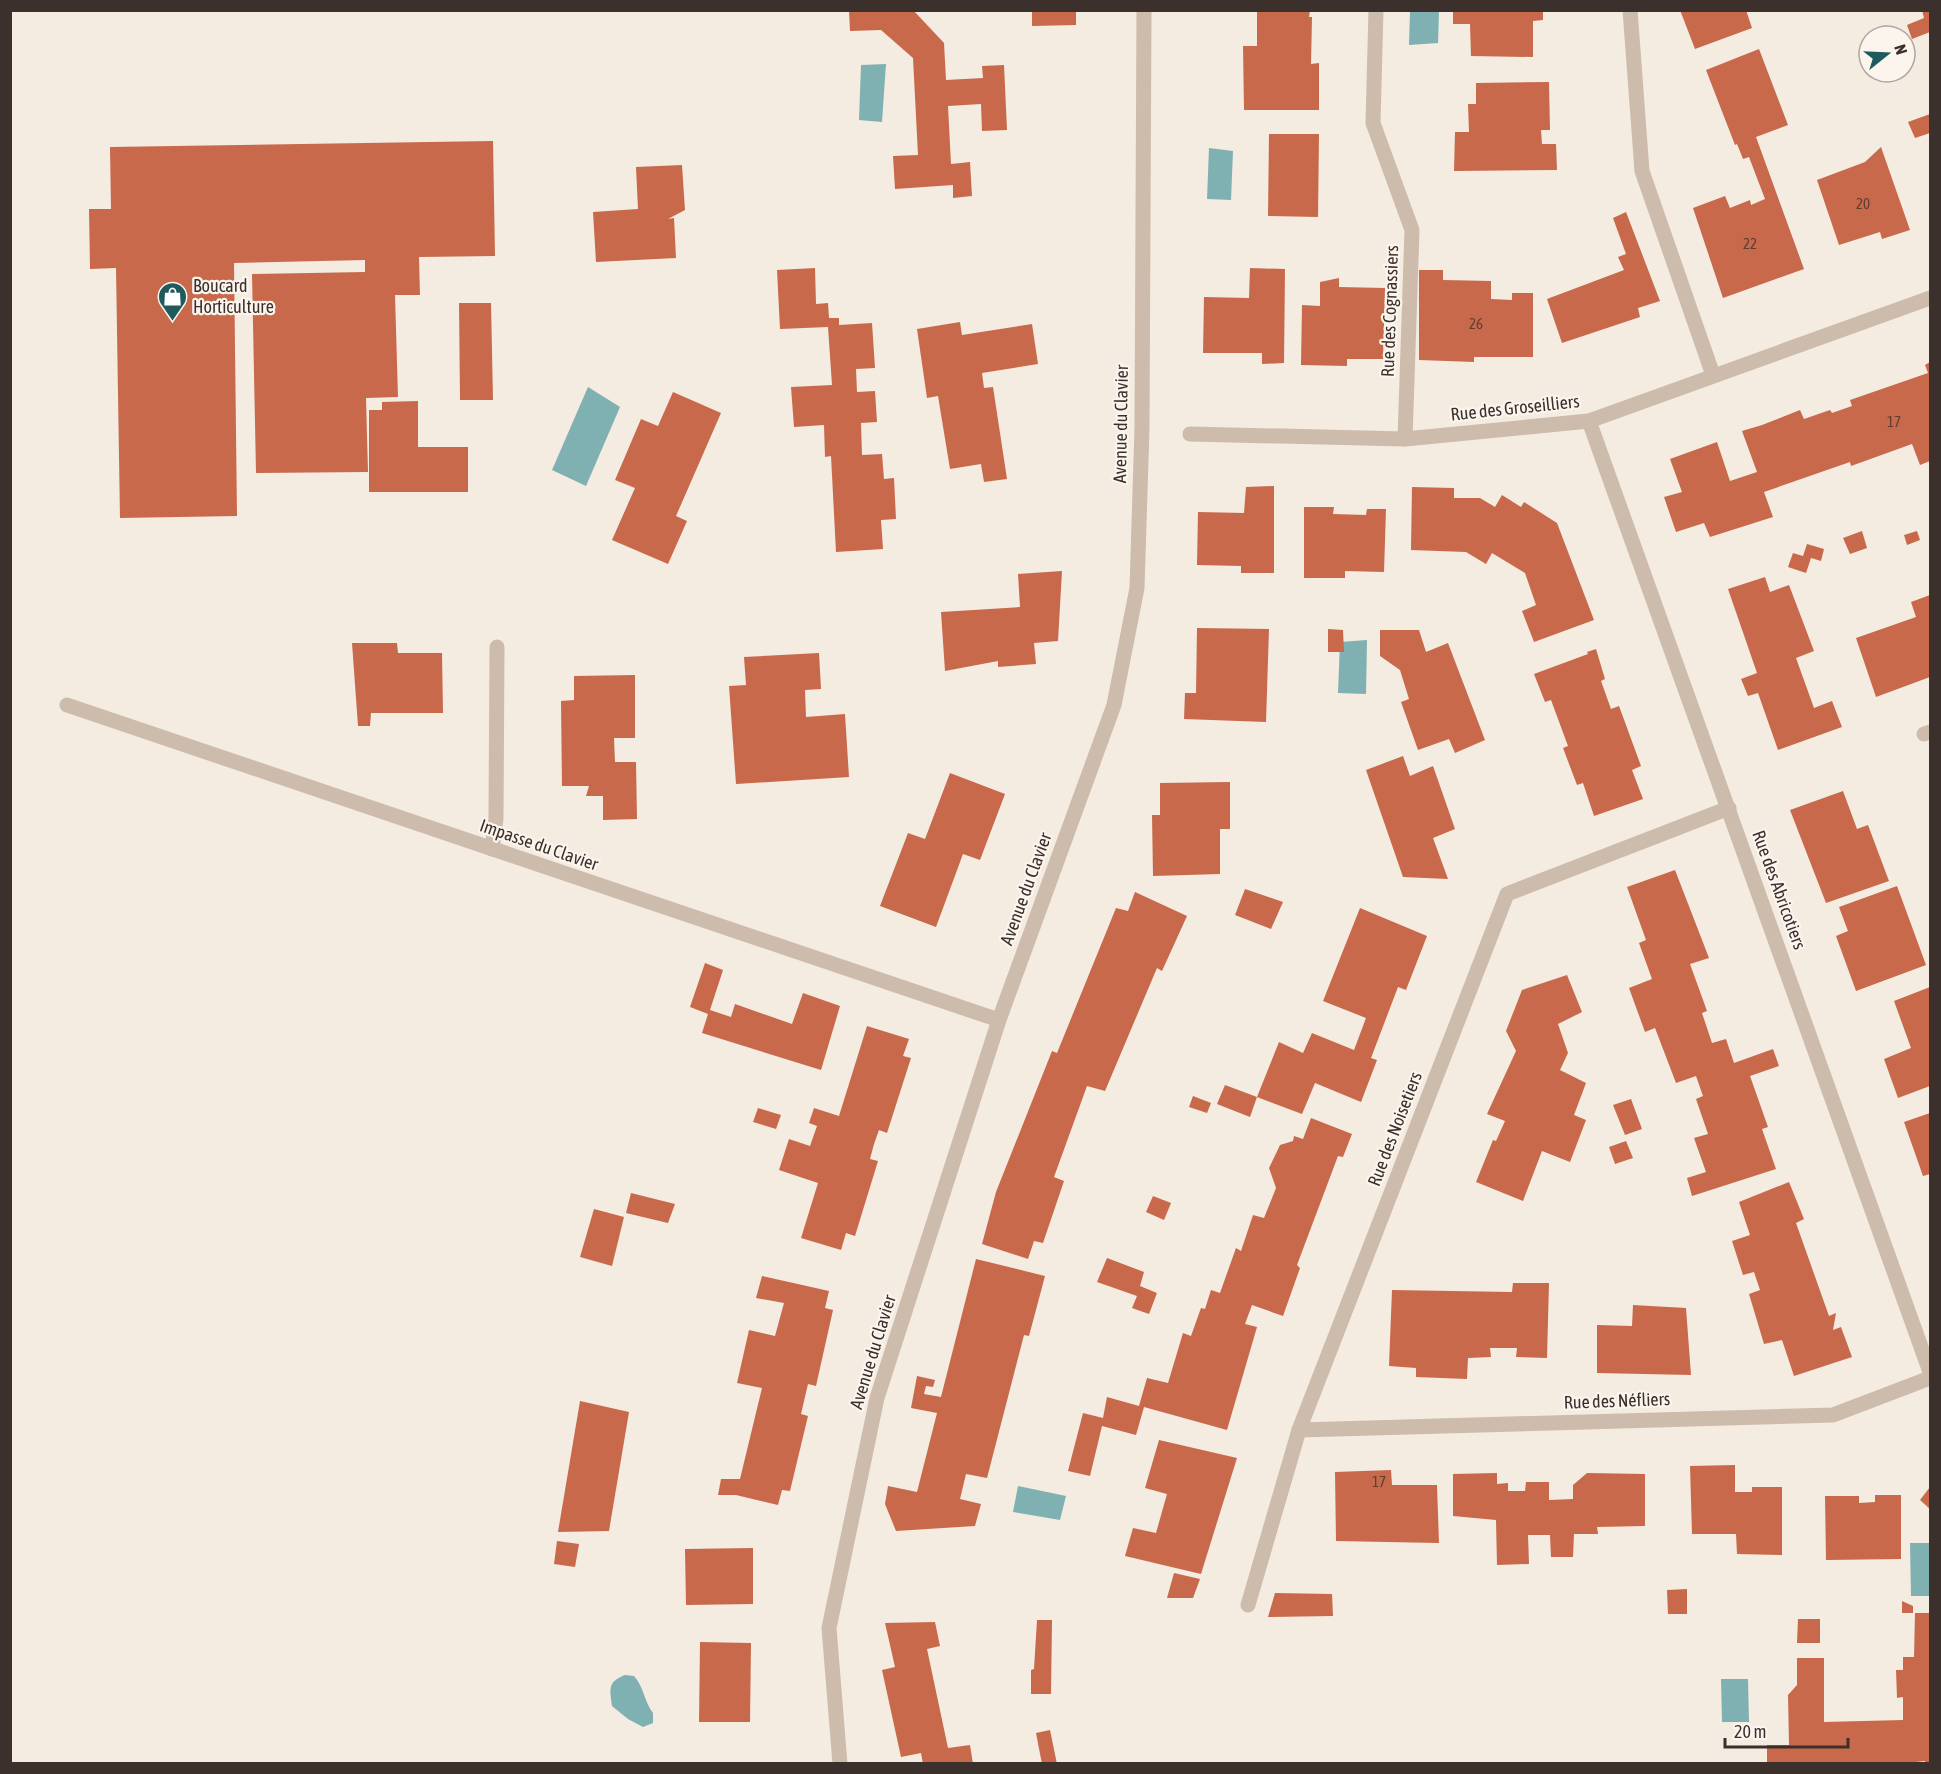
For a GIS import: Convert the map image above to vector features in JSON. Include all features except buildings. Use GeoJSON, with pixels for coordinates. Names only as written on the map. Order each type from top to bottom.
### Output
{"type":"FeatureCollection","features":[{"type":"Feature","properties":{"kind":"street","name":"Avenue du Clavier"},"geometry":{"type":"LineString","coordinates":[[840,1764],[829,1628],[877,1398],[999,1020],[1114,705],[1137,588],[1142,428],[1144,10]]}},
{"type":"Feature","properties":{"kind":"street","name":"Rue des Cognassiers"},"geometry":{"type":"LineString","coordinates":[[1376,10],[1373,123],[1412,230],[1405,439]]}},
{"type":"Feature","properties":{"kind":"street"},"geometry":{"type":"LineString","coordinates":[[1630,10],[1642,171],[1713,375]]}},
{"type":"Feature","properties":{"kind":"street","name":"Rue des Groseilliers"},"geometry":{"type":"LineString","coordinates":[[1190,434],[1405,439],[1589,421],[1930,298]]}},
{"type":"Feature","properties":{"kind":"street","name":"Rue des Abricotiers"},"geometry":{"type":"LineString","coordinates":[[1589,421],[1930,1372]]}},
{"type":"Feature","properties":{"kind":"street"},"geometry":{"type":"LineString","coordinates":[[492,849],[496,819],[497,647]]}},
{"type":"Feature","properties":{"kind":"street","name":"Impasse du Clavier"},"geometry":{"type":"LineString","coordinates":[[68,705],[999,1020]]}},
{"type":"Feature","properties":{"kind":"street","name":"Rue des Noisetiers"},"geometry":{"type":"LineString","coordinates":[[1248,1605],[1299,1430],[1507,894],[1729,808]]}},
{"type":"Feature","properties":{"kind":"street","name":"Rue des Néfliers"},"geometry":{"type":"LineString","coordinates":[[1299,1430],[1833,1415],[1930,1378]]}},
{"type":"Feature","properties":{"kind":"water"},"geometry":{"type":"Polygon","coordinates":[[[1410,11],[1439,11],[1438,43],[1409,45],[1410,11]]]}},
{"type":"Feature","properties":{"kind":"water"},"geometry":{"type":"Polygon","coordinates":[[[886,64],[882,122],[859,120],[861,65],[886,64]]]}},
{"type":"Feature","properties":{"kind":"water"},"geometry":{"type":"Polygon","coordinates":[[[1209,148],[1233,151],[1231,200],[1207,199],[1209,148]]]}},
{"type":"Feature","properties":{"kind":"water"},"geometry":{"type":"Polygon","coordinates":[[[588,387],[620,407],[586,486],[552,470],[588,387]]]}},
{"type":"Feature","properties":{"kind":"water"},"geometry":{"type":"Polygon","coordinates":[[[1367,640],[1366,694],[1338,693],[1340,642],[1367,640]]]}},
{"type":"Feature","properties":{"kind":"water"},"geometry":{"type":"Polygon","coordinates":[[[1018,1486],[1066,1496],[1060,1520],[1013,1512],[1018,1486]]]}},
{"type":"Feature","properties":{"kind":"water"},"geometry":{"type":"Polygon","coordinates":[[[1910,1543],[1930,1543],[1930,1596],[1911,1596],[1910,1543]]]}},
{"type":"Feature","properties":{"kind":"water"},"geometry":{"type":"Polygon","coordinates":[[[625,1675],[634,1676],[637,1680],[653,1713],[653,1723],[643,1727],[612,1706],[612,1683],[625,1675]]]}},
{"type":"Feature","properties":{"kind":"water"},"geometry":{"type":"Polygon","coordinates":[[[1721,1679],[1748,1679],[1749,1722],[1722,1722],[1721,1679]]]}},
{"type":"Feature","properties":{"kind":"place","name":"Boucard Horticulture"},"geometry":{"type":"Point","coordinates":[172,322]}}]}
